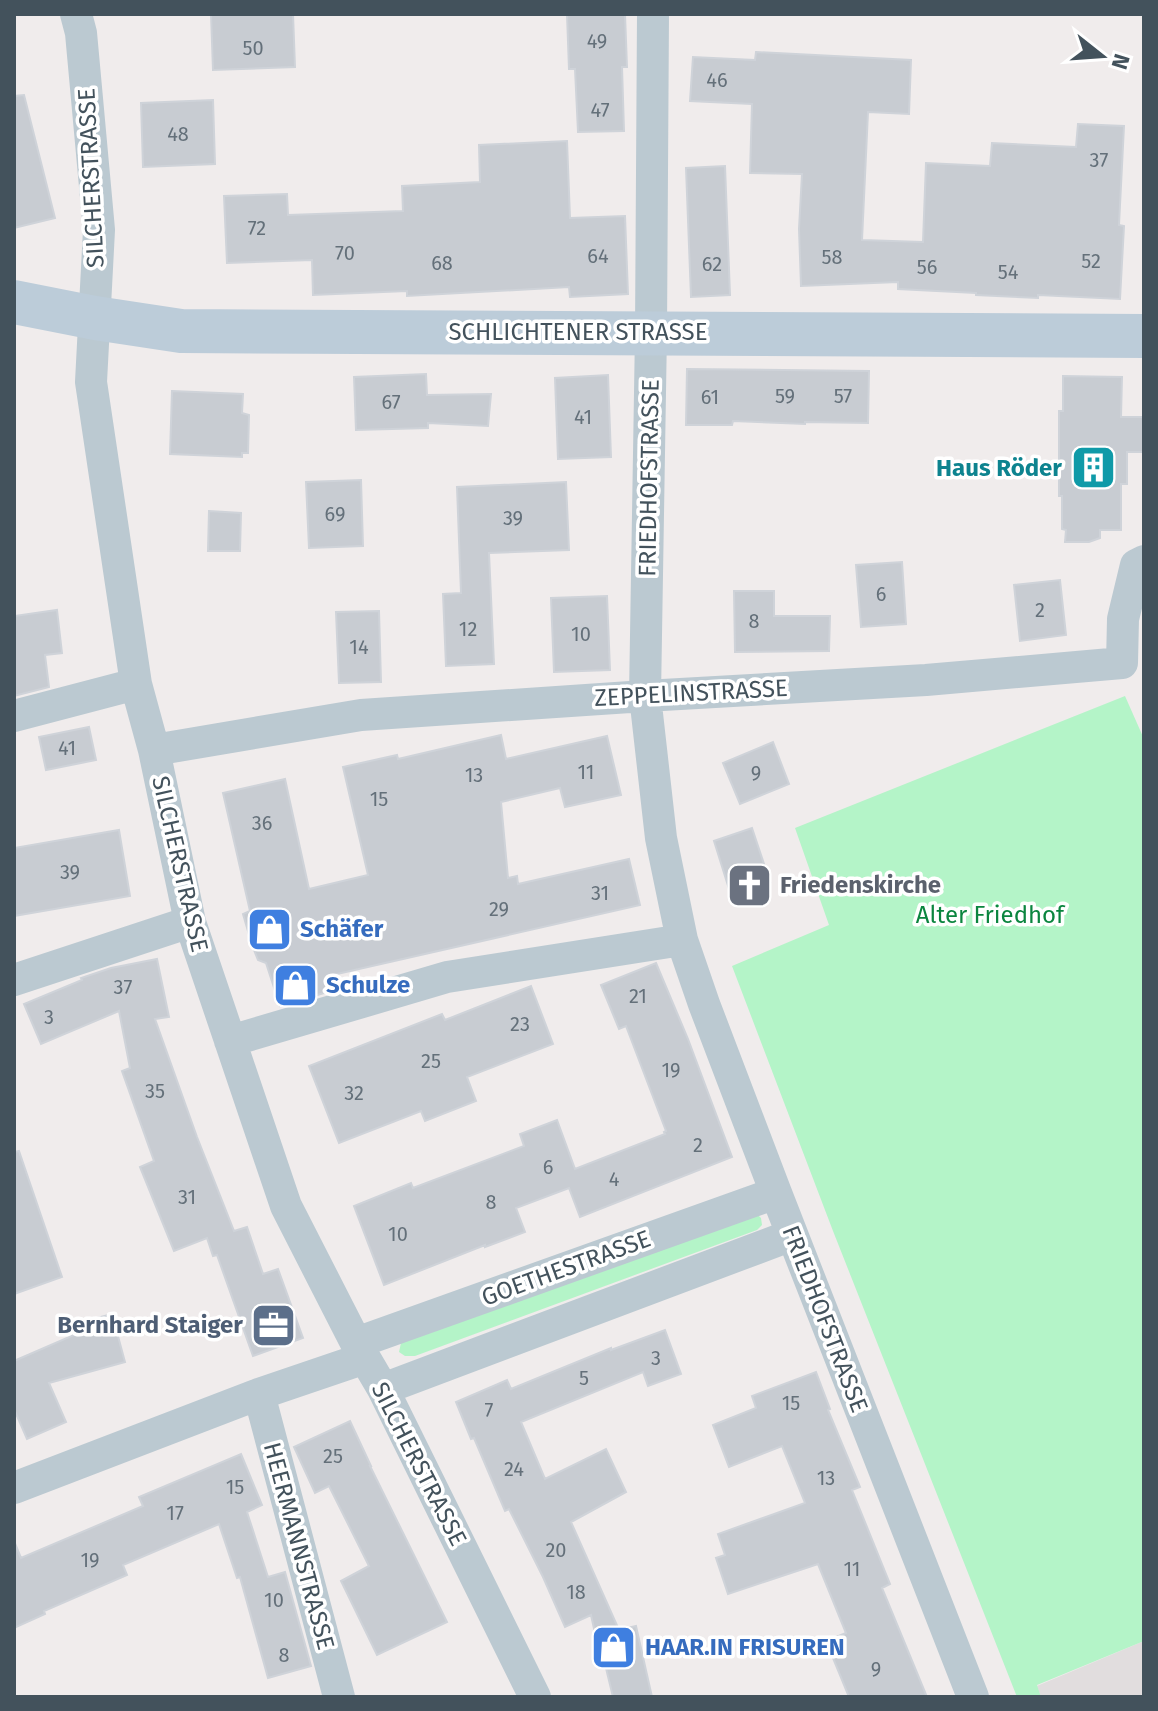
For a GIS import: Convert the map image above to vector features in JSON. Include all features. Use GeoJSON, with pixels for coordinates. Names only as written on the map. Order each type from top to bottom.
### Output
{"type":"FeatureCollection","features":[{"type":"Feature","properties":{"kind":"main road","name":"SCHLICHTENER STRASSE"},"geometry":{"type":"LineString","coordinates":[[14,302],[181,331],[1144,336]]}},
{"type":"Feature","properties":{"kind":"street","name":"SILCHERSTRASSE"},"geometry":{"type":"LineString","coordinates":[[76,14],[81,33],[99,230],[91,382],[136,684],[154,750],[190,922],[286,1206],[383,1389],[535,1697]]}},
{"type":"Feature","properties":{"kind":"street","name":"FRIEDHOFSTRASSE"},"geometry":{"type":"LineString","coordinates":[[653,14],[645,696],[661,838],[682,940],[792,1235],[973,1697]]}},
{"type":"Feature","properties":{"kind":"street","name":"ZEPPELINSTRASSE"},"geometry":{"type":"LineString","coordinates":[[154,750],[361,715],[926,680],[1122,663],[1123,619],[1136,565],[1144,561]]}},
{"type":"Feature","properties":{"kind":"street"},"geometry":{"type":"LineString","coordinates":[[14,716],[136,684]]}},
{"type":"Feature","properties":{"kind":"street"},"geometry":{"type":"LineString","coordinates":[[14,980],[190,922]]}},
{"type":"Feature","properties":{"kind":"street"},"geometry":{"type":"LineString","coordinates":[[230,1041],[447,977],[682,940]]}},
{"type":"Feature","properties":{"kind":"street","name":"GOETHESTRASSE"},"geometry":{"type":"LineString","coordinates":[[14,1488],[259,1394],[361,1350],[776,1193]]}},
{"type":"Feature","properties":{"kind":"street","name":"GOETHESTRASSE"},"geometry":{"type":"LineString","coordinates":[[383,1389],[792,1235]]}},
{"type":"Feature","properties":{"kind":"street","name":"HEERMANNSTRASSE"},"geometry":{"type":"LineString","coordinates":[[259,1394],[339,1697]]}},
{"type":"Feature","properties":{"kind":"shaded area"},"geometry":{"type":"Polygon","coordinates":[[[1144,1641],[1144,1697],[1041,1697],[1037,1686],[1144,1641]]]}},
{"type":"Feature","properties":{"kind":"green space","name":"Alter Friedhof"},"geometry":{"type":"Polygon","coordinates":[[[1125,696],[1144,739],[1144,1641],[1037,1685],[1041,1697],[1017,1697],[732,966],[829,925],[795,828],[1125,696]]]}},
{"type":"Feature","properties":{"kind":"green space"},"geometry":{"type":"Polygon","coordinates":[[[756,1213],[762,1225],[757,1230],[415,1356],[405,1356],[399,1352],[401,1343],[756,1213]]]}},
{"type":"Feature","properties":{"kind":"building"},"geometry":{"type":"Polygon","coordinates":[[[211,14],[293,14],[295,67],[213,70],[211,14]]]}},
{"type":"Feature","properties":{"kind":"building"},"geometry":{"type":"Polygon","coordinates":[[[567,14],[625,14],[627,67],[622,67],[624,131],[578,132],[575,69],[569,69],[567,14]]]}},
{"type":"Feature","properties":{"kind":"building"},"geometry":{"type":"Polygon","coordinates":[[[756,52],[911,60],[909,114],[868,112],[862,240],[923,242],[926,163],[990,166],[992,143],[1076,147],[1078,124],[1124,126],[1119,225],[1124,226],[1120,299],[976,295],[898,289],[898,282],[801,286],[799,229],[802,174],[750,173],[752,104],[690,101],[693,57],[755,60],[756,52]]]}},
{"type":"Feature","properties":{"kind":"building"},"geometry":{"type":"Polygon","coordinates":[[[24,95],[55,218],[14,228],[14,96],[24,95]]]}},
{"type":"Feature","properties":{"kind":"building"},"geometry":{"type":"Polygon","coordinates":[[[213,100],[215,164],[143,167],[141,103],[213,100]]]}},
{"type":"Feature","properties":{"kind":"building"},"geometry":{"type":"Polygon","coordinates":[[[567,141],[570,218],[625,216],[628,294],[570,297],[569,287],[407,296],[407,291],[313,295],[312,260],[227,263],[224,196],[287,194],[288,215],[403,211],[402,186],[480,182],[479,145],[567,141]]]}},
{"type":"Feature","properties":{"kind":"building"},"geometry":{"type":"Polygon","coordinates":[[[725,166],[730,295],[691,297],[686,168],[725,166]]]}},
{"type":"Feature","properties":{"kind":"building"},"geometry":{"type":"Polygon","coordinates":[[[687,369],[869,371],[868,423],[733,421],[732,425],[686,425],[687,369]]]}},
{"type":"Feature","properties":{"kind":"building"},"geometry":{"type":"Polygon","coordinates":[[[426,374],[427,395],[491,394],[488,426],[428,423],[428,428],[356,430],[354,377],[426,374]]]}},
{"type":"Feature","properties":{"kind":"building"},"geometry":{"type":"Polygon","coordinates":[[[608,375],[611,457],[558,459],[555,378],[608,375]]]}},
{"type":"Feature","properties":{"kind":"building","name":"Haus Röder"},"geometry":{"type":"Polygon","coordinates":[[[1063,376],[1122,377],[1121,417],[1144,417],[1144,452],[1127,452],[1127,484],[1121,484],[1121,530],[1100,530],[1100,538],[1089,542],[1065,542],[1066,530],[1062,529],[1059,411],[1063,411],[1063,376]]]}},
{"type":"Feature","properties":{"kind":"building"},"geometry":{"type":"Polygon","coordinates":[[[172,391],[243,394],[242,413],[249,415],[248,453],[242,453],[242,457],[170,454],[172,391]]]}},
{"type":"Feature","properties":{"kind":"building"},"geometry":{"type":"Polygon","coordinates":[[[361,480],[363,546],[309,548],[306,482],[361,480]]]}},
{"type":"Feature","properties":{"kind":"building"},"geometry":{"type":"Polygon","coordinates":[[[566,482],[569,550],[489,553],[494,664],[446,666],[443,594],[461,593],[457,487],[566,482]]]}},
{"type":"Feature","properties":{"kind":"building"},"geometry":{"type":"Polygon","coordinates":[[[209,511],[241,513],[240,551],[208,551],[209,511]]]}},
{"type":"Feature","properties":{"kind":"building"},"geometry":{"type":"Polygon","coordinates":[[[902,562],[906,624],[861,627],[856,565],[902,562]]]}},
{"type":"Feature","properties":{"kind":"building"},"geometry":{"type":"Polygon","coordinates":[[[1060,580],[1066,635],[1020,641],[1014,585],[1060,580]]]}},
{"type":"Feature","properties":{"kind":"building"},"geometry":{"type":"Polygon","coordinates":[[[734,591],[774,591],[774,616],[830,616],[829,651],[735,652],[734,591]]]}},
{"type":"Feature","properties":{"kind":"building"},"geometry":{"type":"Polygon","coordinates":[[[607,596],[610,670],[554,672],[551,598],[607,596]]]}},
{"type":"Feature","properties":{"kind":"building"},"geometry":{"type":"Polygon","coordinates":[[[57,610],[62,653],[45,655],[49,687],[14,696],[14,616],[57,610]]]}},
{"type":"Feature","properties":{"kind":"building"},"geometry":{"type":"Polygon","coordinates":[[[379,611],[381,682],[339,683],[336,612],[379,611]]]}},
{"type":"Feature","properties":{"kind":"building"},"geometry":{"type":"Polygon","coordinates":[[[89,727],[96,760],[46,770],[39,737],[89,727]]]}},
{"type":"Feature","properties":{"kind":"building"},"geometry":{"type":"Polygon","coordinates":[[[501,735],[506,759],[607,736],[621,795],[565,807],[560,788],[501,802],[508,878],[517,876],[518,884],[629,859],[640,905],[337,974],[341,988],[280,1006],[266,963],[258,960],[243,914],[250,911],[223,793],[285,779],[309,889],[368,875],[343,767],[397,755],[398,759],[501,735]]]}},
{"type":"Feature","properties":{"kind":"building"},"geometry":{"type":"Polygon","coordinates":[[[773,742],[789,784],[740,804],[723,763],[773,742]]]}},
{"type":"Feature","properties":{"kind":"building"},"geometry":{"type":"Polygon","coordinates":[[[752,828],[770,882],[730,892],[714,841],[752,828]]]}},
{"type":"Feature","properties":{"kind":"building"},"geometry":{"type":"Polygon","coordinates":[[[119,830],[130,896],[14,916],[14,848],[119,830]]]}},
{"type":"Feature","properties":{"kind":"building"},"geometry":{"type":"Polygon","coordinates":[[[157,959],[169,1017],[155,1019],[197,1137],[234,1231],[247,1227],[263,1274],[278,1269],[303,1338],[253,1356],[217,1255],[213,1256],[207,1238],[174,1251],[140,1167],[154,1161],[122,1071],[130,1068],[119,1011],[41,1044],[24,1004],[81,978],[111,968],[157,959]]]}},
{"type":"Feature","properties":{"kind":"building"},"geometry":{"type":"Polygon","coordinates":[[[656,963],[732,1157],[580,1217],[569,1188],[516,1208],[525,1232],[384,1285],[354,1206],[411,1183],[413,1188],[524,1146],[520,1134],[557,1120],[575,1169],[665,1134],[626,1026],[619,1029],[601,985],[656,963]]]}},
{"type":"Feature","properties":{"kind":"building"},"geometry":{"type":"Polygon","coordinates":[[[531,986],[553,1044],[467,1077],[476,1101],[425,1121],[421,1111],[339,1143],[309,1066],[442,1014],[445,1020],[531,986]]]}},
{"type":"Feature","properties":{"kind":"building"},"geometry":{"type":"Polygon","coordinates":[[[19,1151],[62,1277],[14,1294],[14,1152],[19,1151]]]}},
{"type":"Feature","properties":{"kind":"building"},"geometry":{"type":"Polygon","coordinates":[[[112,1314],[125,1362],[49,1383],[66,1422],[27,1439],[14,1409],[14,1361],[74,1335],[71,1325],[112,1314]]]}},
{"type":"Feature","properties":{"kind":"building"},"geometry":{"type":"Polygon","coordinates":[[[665,1330],[681,1374],[648,1386],[643,1372],[521,1422],[545,1479],[606,1449],[626,1492],[571,1522],[619,1630],[636,1626],[652,1697],[613,1697],[591,1615],[565,1627],[509,1509],[505,1511],[456,1402],[507,1380],[511,1389],[611,1348],[665,1330]]]}},
{"type":"Feature","properties":{"kind":"building"},"geometry":{"type":"Polygon","coordinates":[[[816,1372],[860,1487],[852,1490],[890,1584],[882,1588],[927,1697],[849,1697],[826,1641],[846,1633],[818,1564],[728,1594],[716,1558],[725,1555],[718,1534],[805,1503],[782,1446],[729,1467],[713,1425],[756,1408],[752,1396],[816,1372]]]}},
{"type":"Feature","properties":{"kind":"building"},"geometry":{"type":"Polygon","coordinates":[[[350,1421],[447,1622],[377,1655],[341,1581],[369,1566],[329,1486],[315,1493],[294,1447],[350,1421]]]}},
{"type":"Feature","properties":{"kind":"building"},"geometry":{"type":"Polygon","coordinates":[[[241,1454],[262,1505],[247,1512],[268,1577],[285,1572],[311,1666],[268,1678],[240,1577],[237,1578],[219,1524],[123,1565],[127,1575],[44,1611],[45,1614],[14,1628],[14,1541],[21,1558],[143,1506],[139,1497],[241,1454]]]}},
{"type":"Feature","properties":{"kind":"place","name":"Haus Röder"},"geometry":{"type":"Point","coordinates":[1093,468]}},
{"type":"Feature","properties":{"kind":"place","name":"Friedenskirche"},"geometry":{"type":"Point","coordinates":[749,885]}},
{"type":"Feature","properties":{"kind":"place","name":"Schäfer"},"geometry":{"type":"Point","coordinates":[269,929]}},
{"type":"Feature","properties":{"kind":"place","name":"Schulze"},"geometry":{"type":"Point","coordinates":[295,985]}},
{"type":"Feature","properties":{"kind":"place","name":"Bernhard Staiger"},"geometry":{"type":"Point","coordinates":[274,1325]}},
{"type":"Feature","properties":{"kind":"place","name":"HAAR.IN FRISUREN"},"geometry":{"type":"Point","coordinates":[614,1647]}}]}
